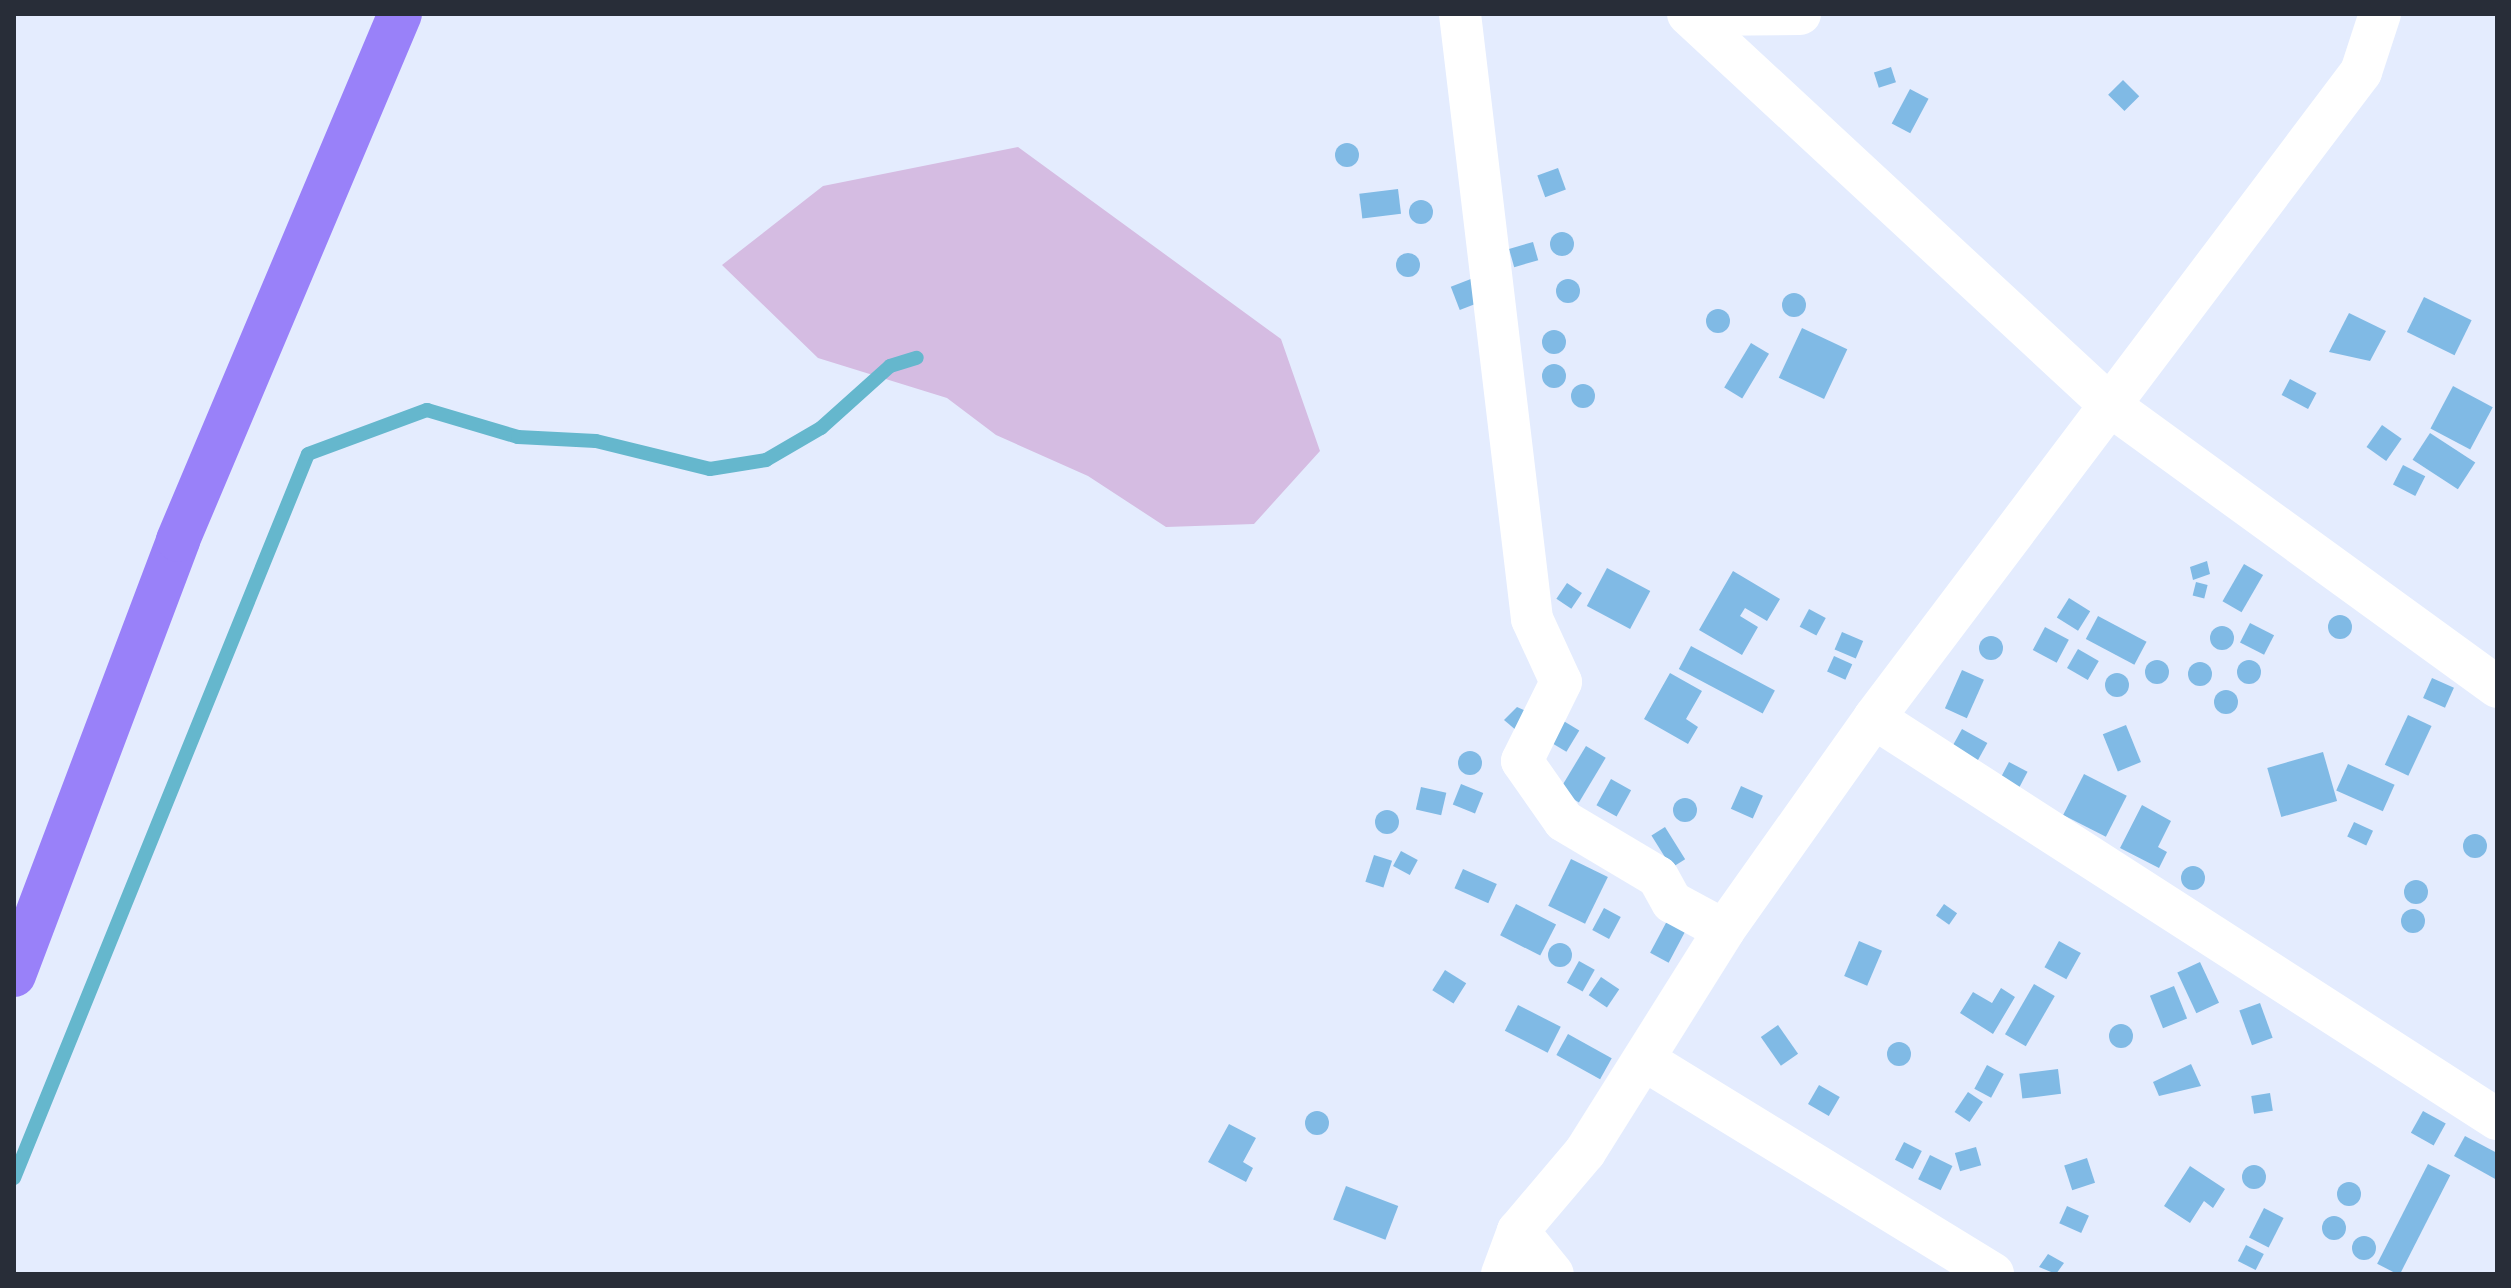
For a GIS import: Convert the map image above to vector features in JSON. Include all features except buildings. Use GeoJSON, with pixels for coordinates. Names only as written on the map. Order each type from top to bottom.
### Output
{"type":"FeatureCollection","features":[{"type":"Feature","properties":{"kind":"highway"},"geometry":{"type":"LineString","coordinates":[[14,975],[178,540],[400,14]]}},
{"type":"Feature","properties":{"kind":"street"},"geometry":{"type":"LineString","coordinates":[[1460,14],[1532,619],[1561,682],[1522,761],[1564,821],[1658,877],[1672,902],[1724,930]]}},
{"type":"Feature","properties":{"kind":"street"},"geometry":{"type":"LineString","coordinates":[[1689,15],[1800,14]]}},
{"type":"Feature","properties":{"kind":"street"},"geometry":{"type":"LineString","coordinates":[[1502,1274],[1518,1231],[1585,1152],[1646,1061],[1724,930],[1874,718],[2112,407],[2361,72],[2380,14]]}},
{"type":"Feature","properties":{"kind":"street"},"geometry":{"type":"LineString","coordinates":[[1689,15],[2112,407],[2488,670]]}},
{"type":"Feature","properties":{"kind":"street"},"geometry":{"type":"LineString","coordinates":[[1874,718],[2497,1119]]}},
{"type":"Feature","properties":{"kind":"street"},"geometry":{"type":"LineString","coordinates":[[1646,1061],[1993,1274]]}},
{"type":"Feature","properties":{"kind":"street"},"geometry":{"type":"LineString","coordinates":[[1518,1231],[1553,1274]]}},
{"type":"Feature","properties":{"kind":"shaded area"},"geometry":{"type":"Polygon","coordinates":[[[1018,147],[1281,339],[1320,451],[1254,524],[1166,527],[1088,476],[996,435],[947,398],[818,358],[722,265],[823,186],[1018,147]]]}},
{"type":"Feature","properties":{"kind":"waterway"},"geometry":{"type":"LineString","coordinates":[[14,1178],[308,454],[427,410],[518,437],[596,441],[710,469],[766,460],[821,428],[890,366],[917,358]]}}]}
